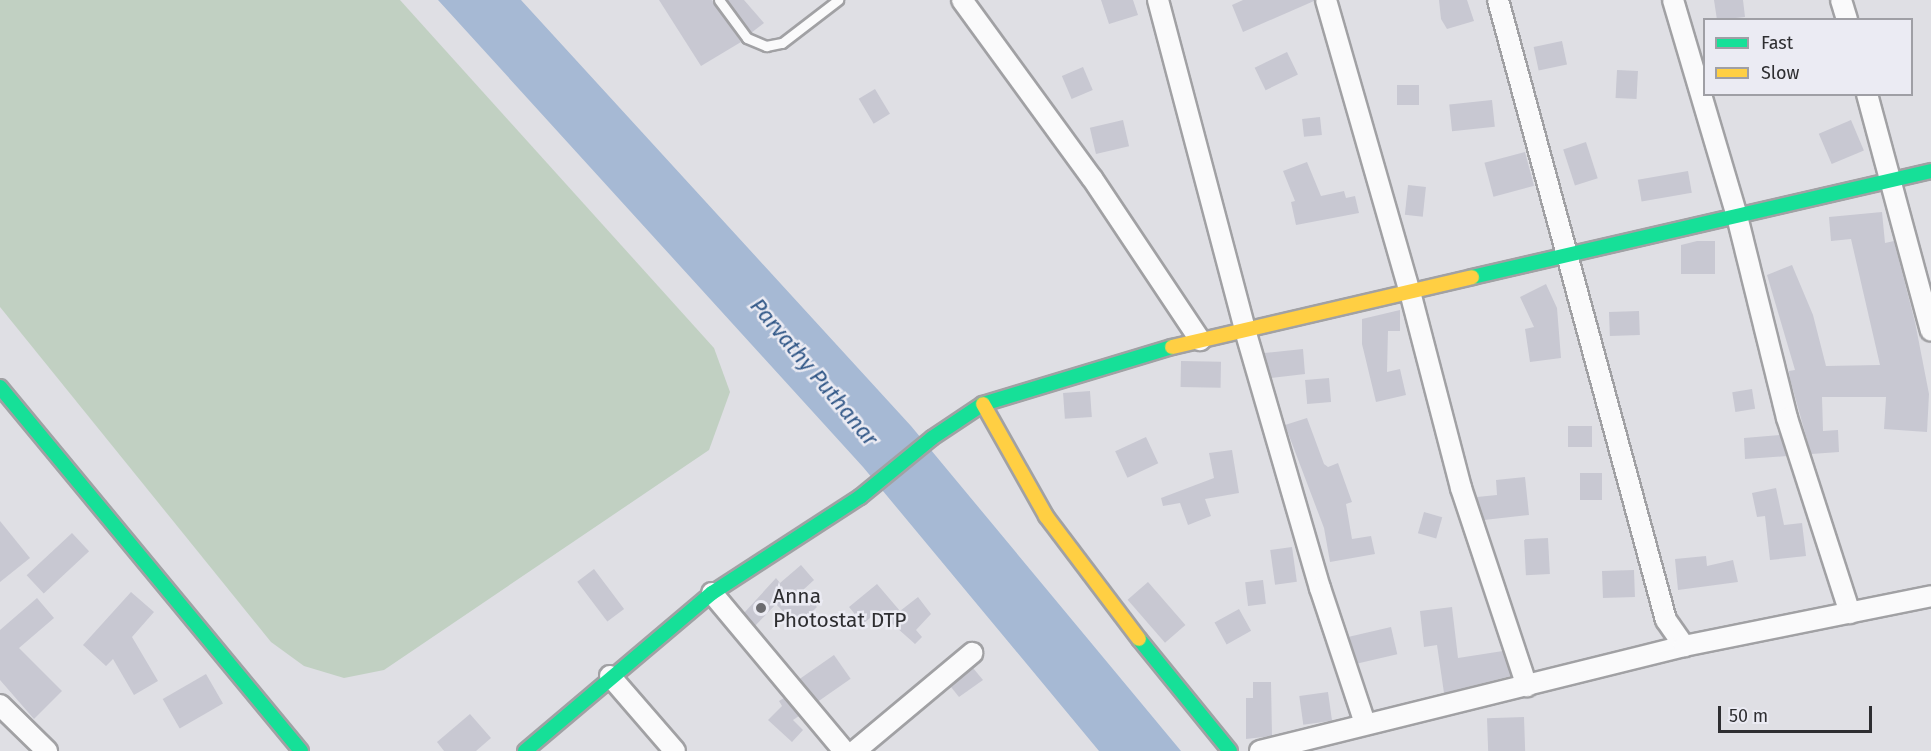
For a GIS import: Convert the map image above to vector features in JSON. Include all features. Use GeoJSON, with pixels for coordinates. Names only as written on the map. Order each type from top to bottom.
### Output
{"type":"FeatureCollection","features":[{"type":"Feature","properties":{"kind":"main road"},"geometry":{"type":"LineString","coordinates":[[525,751],[610,676],[712,593],[860,497],[932,438],[983,404],[1145,353],[1931,171]]}},
{"type":"Feature","properties":{"kind":"main road"},"geometry":{"type":"LineString","coordinates":[[0,387],[301,751]]}},
{"type":"Feature","properties":{"kind":"main road"},"geometry":{"type":"LineString","coordinates":[[983,404],[1046,516],[1087,573],[1230,751]]}},
{"type":"Feature","properties":{"kind":"street"},"geometry":{"type":"LineString","coordinates":[[962,0],[1092,178],[1200,340]]}},
{"type":"Feature","properties":{"kind":"street"},"geometry":{"type":"LineString","coordinates":[[1158,0],[1245,330],[1320,588],[1365,723]]}},
{"type":"Feature","properties":{"kind":"street"},"geometry":{"type":"LineString","coordinates":[[1326,0],[1410,292],[1461,488],[1527,686]]}},
{"type":"Feature","properties":{"kind":"street"},"geometry":{"type":"LineString","coordinates":[[1498,0],[1570,255],[1666,620],[1684,646]]}},
{"type":"Feature","properties":{"kind":"street"},"geometry":{"type":"LineString","coordinates":[[1673,0],[1737,216],[1787,418],[1850,613]]}},
{"type":"Feature","properties":{"kind":"street"},"geometry":{"type":"LineString","coordinates":[[1841,0],[1846,18]]}},
{"type":"Feature","properties":{"kind":"street"},"geometry":{"type":"LineString","coordinates":[[1869,96],[1931,331]]}},
{"type":"Feature","properties":{"kind":"street"},"geometry":{"type":"LineString","coordinates":[[712,593],[844,751]]}},
{"type":"Feature","properties":{"kind":"street"},"geometry":{"type":"LineString","coordinates":[[1260,751],[1365,723],[1527,686],[1684,646],[1931,596]]}},
{"type":"Feature","properties":{"kind":"street"},"geometry":{"type":"LineString","coordinates":[[855,751],[972,653]]}},
{"type":"Feature","properties":{"kind":"street"},"geometry":{"type":"LineString","coordinates":[[610,676],[675,751]]}},
{"type":"Feature","properties":{"kind":"street"},"geometry":{"type":"LineString","coordinates":[[0,705],[47,751]]}},
{"type":"Feature","properties":{"kind":"lane"},"geometry":{"type":"LineString","coordinates":[[718,0],[747,38],[766,46],[782,43],[838,0]]}},
{"type":"Feature","properties":{"kind":"green space"},"geometry":{"type":"Polygon","coordinates":[[[0,0],[400,0],[714,348],[730,392],[709,450],[384,670],[344,678],[304,666],[271,642],[0,307],[0,0]]]}},
{"type":"Feature","properties":{"kind":"water","name":"Parvathy Puthanar"},"geometry":{"type":"Polygon","coordinates":[[[438,0],[521,0],[911,426],[1181,751],[1099,751],[863,467],[438,0]]]}},
{"type":"Feature","properties":{"kind":"building"},"geometry":{"type":"Polygon","coordinates":[[[659,0],[712,0],[741,42],[701,66],[659,0]]]}},
{"type":"Feature","properties":{"kind":"building"},"geometry":{"type":"Polygon","coordinates":[[[727,0],[744,0],[764,23],[751,33],[727,0]]]}},
{"type":"Feature","properties":{"kind":"building"},"geometry":{"type":"Polygon","coordinates":[[[1101,0],[1133,0],[1138,15],[1109,24],[1101,0]]]}},
{"type":"Feature","properties":{"kind":"building"},"geometry":{"type":"Polygon","coordinates":[[[1243,0],[1314,1],[1243,32],[1232,5],[1243,0]]]}},
{"type":"Feature","properties":{"kind":"building"},"geometry":{"type":"Polygon","coordinates":[[[1439,0],[1467,0],[1474,21],[1447,29],[1441,19],[1439,0]]]}},
{"type":"Feature","properties":{"kind":"building"},"geometry":{"type":"Polygon","coordinates":[[[1714,0],[1743,0],[1745,17],[1717,18],[1714,0]]]}},
{"type":"Feature","properties":{"kind":"building"},"geometry":{"type":"Polygon","coordinates":[[[1562,41],[1567,64],[1539,71],[1534,47],[1562,41]]]}},
{"type":"Feature","properties":{"kind":"building"},"geometry":{"type":"Polygon","coordinates":[[[1287,52],[1298,74],[1266,90],[1255,68],[1287,52]]]}},
{"type":"Feature","properties":{"kind":"building"},"geometry":{"type":"Polygon","coordinates":[[[1083,67],[1093,90],[1072,99],[1062,76],[1083,67]]]}},
{"type":"Feature","properties":{"kind":"building"},"geometry":{"type":"Polygon","coordinates":[[[1617,70],[1638,71],[1637,99],[1616,98],[1617,70]]]}},
{"type":"Feature","properties":{"kind":"building"},"geometry":{"type":"Polygon","coordinates":[[[1397,85],[1419,85],[1419,105],[1397,105],[1397,85]]]}},
{"type":"Feature","properties":{"kind":"building"},"geometry":{"type":"Polygon","coordinates":[[[875,89],[890,114],[874,124],[859,99],[875,89]]]}},
{"type":"Feature","properties":{"kind":"building"},"geometry":{"type":"Polygon","coordinates":[[[1492,100],[1495,127],[1452,131],[1449,104],[1492,100]]]}},
{"type":"Feature","properties":{"kind":"building"},"geometry":{"type":"Polygon","coordinates":[[[1320,117],[1322,135],[1304,137],[1302,119],[1320,117]]]}},
{"type":"Feature","properties":{"kind":"building"},"geometry":{"type":"Polygon","coordinates":[[[1123,120],[1129,146],[1096,154],[1090,128],[1123,120]]]}},
{"type":"Feature","properties":{"kind":"building"},"geometry":{"type":"Polygon","coordinates":[[[1851,120],[1864,150],[1832,164],[1819,134],[1851,120]]]}},
{"type":"Feature","properties":{"kind":"building"},"geometry":{"type":"Polygon","coordinates":[[[1586,142],[1598,178],[1575,186],[1563,149],[1586,142]]]}},
{"type":"Feature","properties":{"kind":"building"},"geometry":{"type":"Polygon","coordinates":[[[1525,152],[1534,186],[1493,197],[1484,163],[1525,152]]]}},
{"type":"Feature","properties":{"kind":"building"},"geometry":{"type":"Polygon","coordinates":[[[1307,162],[1321,196],[1344,191],[1346,198],[1355,196],[1359,213],[1296,225],[1291,202],[1295,201],[1283,171],[1307,162]]]}},
{"type":"Feature","properties":{"kind":"building"},"geometry":{"type":"Polygon","coordinates":[[[1688,171],[1692,193],[1642,202],[1638,180],[1688,171]]]}},
{"type":"Feature","properties":{"kind":"building"},"geometry":{"type":"Polygon","coordinates":[[[1408,185],[1426,187],[1423,217],[1405,215],[1408,185]]]}},
{"type":"Feature","properties":{"kind":"building"},"geometry":{"type":"Polygon","coordinates":[[[1882,212],[1885,243],[1894,241],[1915,322],[1929,394],[1927,432],[1884,429],[1886,397],[1822,397],[1823,431],[1838,430],[1839,452],[1811,454],[1790,379],[1789,371],[1795,370],[1767,275],[1792,265],[1813,315],[1826,366],[1880,365],[1851,239],[1831,241],[1829,217],[1882,212]]]}},
{"type":"Feature","properties":{"kind":"building"},"geometry":{"type":"Polygon","coordinates":[[[1697,241],[1715,241],[1715,274],[1681,274],[1681,245],[1697,241]]]}},
{"type":"Feature","properties":{"kind":"building"},"geometry":{"type":"Polygon","coordinates":[[[1546,284],[1557,308],[1561,358],[1530,362],[1525,329],[1534,327],[1520,297],[1546,284]]]}},
{"type":"Feature","properties":{"kind":"building"},"geometry":{"type":"Polygon","coordinates":[[[1400,310],[1400,331],[1388,331],[1387,372],[1400,369],[1406,395],[1376,402],[1362,344],[1362,319],[1400,310]]]}},
{"type":"Feature","properties":{"kind":"building"},"geometry":{"type":"Polygon","coordinates":[[[1639,311],[1640,335],[1610,336],[1609,312],[1639,311]]]}},
{"type":"Feature","properties":{"kind":"building"},"geometry":{"type":"Polygon","coordinates":[[[1303,349],[1305,374],[1271,378],[1264,353],[1303,349]]]}},
{"type":"Feature","properties":{"kind":"building"},"geometry":{"type":"Polygon","coordinates":[[[1181,361],[1221,362],[1221,388],[1181,387],[1181,361]]]}},
{"type":"Feature","properties":{"kind":"building"},"geometry":{"type":"Polygon","coordinates":[[[1329,378],[1331,402],[1307,404],[1305,380],[1329,378]]]}},
{"type":"Feature","properties":{"kind":"building"},"geometry":{"type":"Polygon","coordinates":[[[1752,389],[1755,409],[1735,412],[1732,392],[1752,389]]]}},
{"type":"Feature","properties":{"kind":"building"},"geometry":{"type":"Polygon","coordinates":[[[1090,391],[1092,417],[1065,419],[1063,393],[1090,391]]]}},
{"type":"Feature","properties":{"kind":"building"},"geometry":{"type":"Polygon","coordinates":[[[1307,418],[1324,464],[1328,467],[1338,463],[1352,502],[1346,504],[1352,539],[1371,536],[1375,554],[1330,562],[1324,528],[1285,425],[1307,418]]]}},
{"type":"Feature","properties":{"kind":"building"},"geometry":{"type":"Polygon","coordinates":[[[1568,426],[1592,426],[1592,447],[1568,447],[1568,426]]]}},
{"type":"Feature","properties":{"kind":"building"},"geometry":{"type":"Polygon","coordinates":[[[1780,435],[1787,456],[1745,459],[1744,438],[1780,435]]]}},
{"type":"Feature","properties":{"kind":"building"},"geometry":{"type":"Polygon","coordinates":[[[1146,437],[1158,463],[1127,478],[1115,451],[1146,437]]]}},
{"type":"Feature","properties":{"kind":"building"},"geometry":{"type":"Polygon","coordinates":[[[1232,450],[1239,493],[1205,499],[1211,516],[1188,525],[1180,503],[1163,506],[1161,498],[1214,478],[1209,453],[1232,450]]]}},
{"type":"Feature","properties":{"kind":"building"},"geometry":{"type":"Polygon","coordinates":[[[1580,473],[1602,473],[1602,500],[1580,500],[1580,473]]]}},
{"type":"Feature","properties":{"kind":"building"},"geometry":{"type":"Polygon","coordinates":[[[1525,477],[1529,515],[1484,520],[1477,497],[1497,495],[1496,480],[1525,477]]]}},
{"type":"Feature","properties":{"kind":"building"},"geometry":{"type":"Polygon","coordinates":[[[1776,488],[1784,525],[1802,523],[1806,556],[1770,560],[1765,516],[1757,517],[1752,493],[1776,488]]]}},
{"type":"Feature","properties":{"kind":"building"},"geometry":{"type":"Polygon","coordinates":[[[1424,512],[1442,517],[1436,538],[1418,533],[1424,512]]]}},
{"type":"Feature","properties":{"kind":"building"},"geometry":{"type":"Polygon","coordinates":[[[0,521],[30,558],[0,582],[0,521]]]}},
{"type":"Feature","properties":{"kind":"building"},"geometry":{"type":"Polygon","coordinates":[[[72,533],[89,551],[44,594],[27,575],[72,533]]]}},
{"type":"Feature","properties":{"kind":"building"},"geometry":{"type":"Polygon","coordinates":[[[1548,538],[1550,574],[1526,575],[1524,539],[1548,538]]]}},
{"type":"Feature","properties":{"kind":"building"},"geometry":{"type":"Polygon","coordinates":[[[1292,547],[1297,582],[1275,585],[1270,550],[1292,547]]]}},
{"type":"Feature","properties":{"kind":"building"},"geometry":{"type":"Polygon","coordinates":[[[1706,556],[1707,566],[1733,560],[1738,582],[1678,590],[1675,559],[1706,556]]]}},
{"type":"Feature","properties":{"kind":"building"},"geometry":{"type":"Polygon","coordinates":[[[801,565],[814,580],[803,590],[817,607],[797,626],[776,604],[755,626],[744,613],[776,578],[780,583],[801,565]]]}},
{"type":"Feature","properties":{"kind":"building"},"geometry":{"type":"Polygon","coordinates":[[[594,569],[624,609],[607,622],[577,582],[594,569]]]}},
{"type":"Feature","properties":{"kind":"building"},"geometry":{"type":"Polygon","coordinates":[[[1634,570],[1635,597],[1603,598],[1602,571],[1634,570]]]}},
{"type":"Feature","properties":{"kind":"building"},"geometry":{"type":"Polygon","coordinates":[[[1263,580],[1266,604],[1248,606],[1245,582],[1263,580]]]}},
{"type":"Feature","properties":{"kind":"building"},"geometry":{"type":"Polygon","coordinates":[[[1148,582],[1185,625],[1165,643],[1128,600],[1148,582]]]}},
{"type":"Feature","properties":{"kind":"building"},"geometry":{"type":"Polygon","coordinates":[[[877,584],[900,611],[918,597],[931,614],[916,630],[922,637],[915,644],[878,611],[863,624],[849,607],[877,584]]]}},
{"type":"Feature","properties":{"kind":"building"},"geometry":{"type":"Polygon","coordinates":[[[131,592],[154,612],[132,637],[158,681],[134,695],[113,659],[106,666],[83,645],[131,592]]]}},
{"type":"Feature","properties":{"kind":"building"},"geometry":{"type":"Polygon","coordinates":[[[37,598],[54,618],[19,648],[62,691],[34,719],[0,680],[0,630],[37,598]]]}},
{"type":"Feature","properties":{"kind":"building"},"geometry":{"type":"Polygon","coordinates":[[[1452,607],[1458,658],[1503,651],[1511,676],[1444,693],[1437,645],[1424,647],[1420,611],[1452,607]]]}},
{"type":"Feature","properties":{"kind":"building"},"geometry":{"type":"Polygon","coordinates":[[[1239,609],[1251,631],[1227,644],[1215,623],[1239,609]]]}},
{"type":"Feature","properties":{"kind":"building"},"geometry":{"type":"Polygon","coordinates":[[[1391,627],[1397,654],[1355,664],[1349,637],[1391,627]]]}},
{"type":"Feature","properties":{"kind":"building"},"geometry":{"type":"Polygon","coordinates":[[[834,655],[851,679],[816,703],[800,679],[834,655]]]}},
{"type":"Feature","properties":{"kind":"building"},"geometry":{"type":"Polygon","coordinates":[[[973,668],[983,680],[959,697],[951,687],[973,668]]]}},
{"type":"Feature","properties":{"kind":"building"},"geometry":{"type":"Polygon","coordinates":[[[206,674],[223,703],[180,728],[163,699],[206,674]]]}},
{"type":"Feature","properties":{"kind":"building"},"geometry":{"type":"Polygon","coordinates":[[[1253,682],[1271,682],[1272,736],[1246,739],[1246,698],[1253,698],[1253,682]]]}},
{"type":"Feature","properties":{"kind":"building"},"geometry":{"type":"Polygon","coordinates":[[[1328,692],[1332,721],[1303,725],[1299,696],[1328,692]]]}},
{"type":"Feature","properties":{"kind":"building"},"geometry":{"type":"Polygon","coordinates":[[[784,698],[799,716],[793,720],[803,730],[792,742],[768,720],[782,706],[779,701],[784,698]]]}},
{"type":"Feature","properties":{"kind":"building"},"geometry":{"type":"Polygon","coordinates":[[[470,714],[491,738],[476,751],[444,751],[437,742],[470,714]]]}},
{"type":"Feature","properties":{"kind":"building"},"geometry":{"type":"Polygon","coordinates":[[[1524,717],[1525,751],[1488,751],[1487,718],[1524,717]]]}},
{"type":"Feature","properties":{"kind":"traffic: fast"},"geometry":{"type":"LineString","coordinates":[[1472,277],[1931,171]]}},
{"type":"Feature","properties":{"kind":"traffic: fast"},"geometry":{"type":"LineString","coordinates":[[525,751],[712,593],[860,497],[932,438],[983,404],[1172,347]]}},
{"type":"Feature","properties":{"kind":"traffic: fast"},"geometry":{"type":"LineString","coordinates":[[0,387],[301,751]]}},
{"type":"Feature","properties":{"kind":"traffic: fast"},"geometry":{"type":"LineString","coordinates":[[1139,639],[1230,751]]}},
{"type":"Feature","properties":{"kind":"traffic: slow"},"geometry":{"type":"LineString","coordinates":[[1172,347],[1472,277]]}},
{"type":"Feature","properties":{"kind":"traffic: slow"},"geometry":{"type":"LineString","coordinates":[[983,404],[1046,516],[1139,639]]}},
{"type":"Feature","properties":{"kind":"place","name":"Anna Photostat DTP"},"geometry":{"type":"Point","coordinates":[761,608]}}]}
